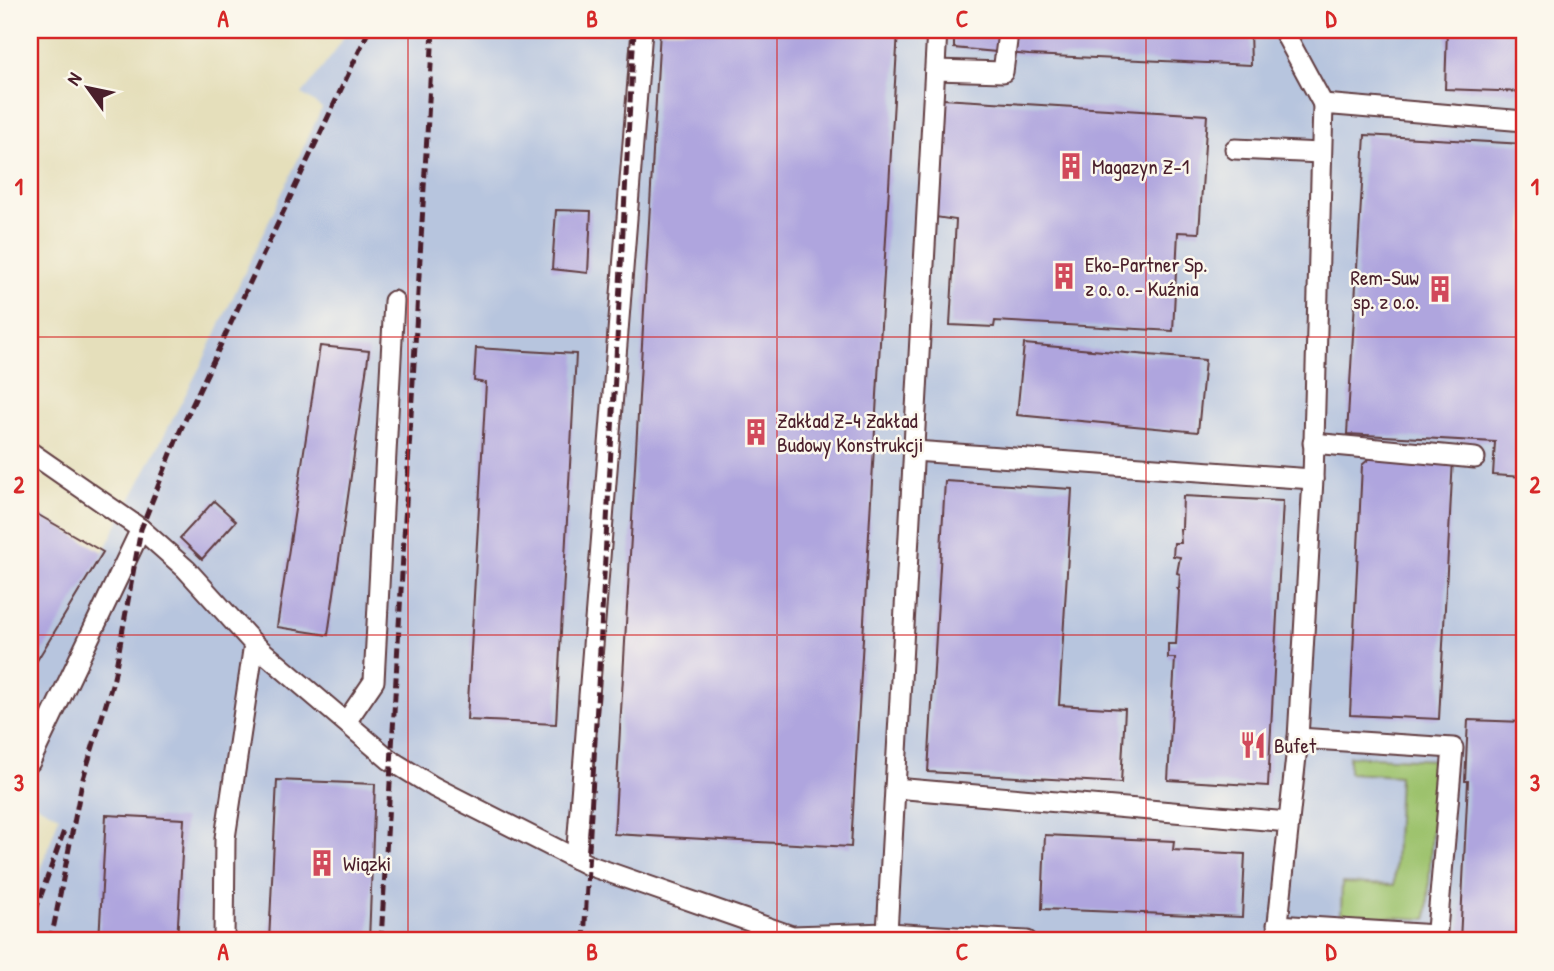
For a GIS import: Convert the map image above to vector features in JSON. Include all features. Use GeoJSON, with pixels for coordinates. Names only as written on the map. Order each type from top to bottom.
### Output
{"type":"FeatureCollection","features":[{"type":"Feature","properties":{"kind":"lane"},"geometry":{"type":"LineString","coordinates":[[576,859],[642,30]]}},
{"type":"Feature","properties":{"kind":"lane"},"geometry":{"type":"LineString","coordinates":[[888,937],[937,30]]}},
{"type":"Feature","properties":{"kind":"lane"},"geometry":{"type":"LineString","coordinates":[[1283,30],[1323,104],[1313,479],[1298,738],[1277,933],[1436,938],[1453,748],[1298,738]]}},
{"type":"Feature","properties":{"kind":"lane"},"geometry":{"type":"LineString","coordinates":[[935,70],[1003,72],[1007,41]]}},
{"type":"Feature","properties":{"kind":"lane"},"geometry":{"type":"LineString","coordinates":[[1323,104],[1524,121]]}},
{"type":"Feature","properties":{"kind":"lane"},"geometry":{"type":"LineString","coordinates":[[1235,149],[1321,153]]}},
{"type":"Feature","properties":{"kind":"lane"},"geometry":{"type":"LineString","coordinates":[[346,722],[374,681],[394,301]]}},
{"type":"Feature","properties":{"kind":"lane"},"geometry":{"type":"LineString","coordinates":[[1313,443],[1475,458]]}},
{"type":"Feature","properties":{"kind":"lane"},"geometry":{"type":"LineString","coordinates":[[914,451],[1313,479]]}},
{"type":"Feature","properties":{"kind":"lane"},"geometry":{"type":"LineString","coordinates":[[30,452],[141,529],[186,569],[254,644],[390,760],[434,787],[588,865],[792,936],[1027,941]]}},
{"type":"Feature","properties":{"kind":"lane"},"geometry":{"type":"LineString","coordinates":[[30,762],[141,529]]}},
{"type":"Feature","properties":{"kind":"lane"},"geometry":{"type":"LineString","coordinates":[[224,941],[225,838],[254,644]]}},
{"type":"Feature","properties":{"kind":"lane"},"geometry":{"type":"LineString","coordinates":[[895,788],[1289,822]]}},
{"type":"Feature","properties":{"kind":"shaded area"},"geometry":{"type":"Polygon","coordinates":[[[348,30],[1524,30],[1524,941],[30,941],[30,902],[59,816],[30,801],[30,510],[103,552],[201,365],[322,108],[302,94],[348,30]]]}},
{"type":"Feature","properties":{"kind":"green space"},"geometry":{"type":"Polygon","coordinates":[[[1349,756],[1436,760],[1427,919],[1341,915],[1342,883],[1394,885],[1399,776],[1349,773],[1349,756]]]}},
{"type":"Feature","properties":{"kind":"building","name":"Zakład Z-4 Zakład Budowy Konstrukcji"},"geometry":{"type":"Polygon","coordinates":[[[660,30],[898,30],[851,847],[614,834],[660,30]]]}},
{"type":"Feature","properties":{"kind":"building"},"geometry":{"type":"Polygon","coordinates":[[[954,30],[1250,30],[1251,65],[1029,55],[954,48],[954,30]]]}},
{"type":"Feature","properties":{"kind":"building"},"geometry":{"type":"Polygon","coordinates":[[[1447,30],[1524,30],[1524,92],[1445,89],[1447,30]]]}},
{"type":"Feature","properties":{"kind":"building"},"geometry":{"type":"Polygon","coordinates":[[[942,99],[1207,115],[1199,233],[1178,232],[1173,331],[995,321],[994,327],[950,325],[956,220],[935,217],[942,99]]]}},
{"type":"Feature","properties":{"kind":"building","name":"Rem-Suw sp. z o.o."},"geometry":{"type":"Polygon","coordinates":[[[1365,135],[1524,144],[1524,477],[1493,475],[1495,442],[1347,434],[1365,135]]]}},
{"type":"Feature","properties":{"kind":"building"},"geometry":{"type":"Polygon","coordinates":[[[556,210],[591,211],[588,273],[552,269],[556,210]]]}},
{"type":"Feature","properties":{"kind":"building"},"geometry":{"type":"Polygon","coordinates":[[[1024,344],[1205,360],[1198,432],[1017,415],[1024,344]]]}},
{"type":"Feature","properties":{"kind":"building"},"geometry":{"type":"Polygon","coordinates":[[[320,346],[369,351],[328,635],[277,627],[320,346]]]}},
{"type":"Feature","properties":{"kind":"building"},"geometry":{"type":"Polygon","coordinates":[[[476,348],[576,354],[556,724],[467,720],[486,383],[474,381],[476,348]]]}},
{"type":"Feature","properties":{"kind":"building"},"geometry":{"type":"Polygon","coordinates":[[[1374,455],[1453,459],[1439,719],[1350,715],[1362,465],[1374,455]]]}},
{"type":"Feature","properties":{"kind":"building"},"geometry":{"type":"Polygon","coordinates":[[[945,481],[1072,489],[1059,705],[1125,709],[1121,783],[928,772],[945,481]]]}},
{"type":"Feature","properties":{"kind":"building"},"geometry":{"type":"Polygon","coordinates":[[[1183,496],[1283,501],[1268,786],[1168,780],[1175,658],[1168,658],[1168,644],[1176,644],[1177,588],[1180,574],[1177,573],[1180,557],[1173,556],[1174,543],[1181,543],[1183,496]]]}},
{"type":"Feature","properties":{"kind":"building"},"geometry":{"type":"Polygon","coordinates":[[[214,501],[236,521],[202,559],[180,538],[214,501]]]}},
{"type":"Feature","properties":{"kind":"building"},"geometry":{"type":"Polygon","coordinates":[[[30,510],[103,552],[30,672],[30,510]]]}},
{"type":"Feature","properties":{"kind":"building"},"geometry":{"type":"Polygon","coordinates":[[[1468,720],[1524,722],[1521,924],[1524,924],[1524,941],[1460,941],[1468,781],[1465,781],[1468,720]]]}},
{"type":"Feature","properties":{"kind":"building","name":"Wiązki"},"geometry":{"type":"Polygon","coordinates":[[[277,780],[375,784],[369,941],[269,941],[277,780]]]}},
{"type":"Feature","properties":{"kind":"building"},"geometry":{"type":"Polygon","coordinates":[[[106,815],[184,819],[177,941],[99,941],[106,815]]]}},
{"type":"Feature","properties":{"kind":"building"},"geometry":{"type":"Polygon","coordinates":[[[1045,835],[1174,841],[1173,850],[1245,854],[1242,917],[1042,909],[1045,835]]]}},
{"type":"Feature","properties":{"kind":"railway"},"geometry":{"type":"LineString","coordinates":[[49,941],[82,782],[114,678],[141,529],[180,431],[369,30]]}},
{"type":"Feature","properties":{"kind":"railway"},"geometry":{"type":"LineString","coordinates":[[381,941],[433,30]]}},
{"type":"Feature","properties":{"kind":"railway"},"geometry":{"type":"LineString","coordinates":[[584,941],[634,30]]}},
{"type":"Feature","properties":{"kind":"railway"},"geometry":{"type":"LineString","coordinates":[[30,926],[65,828]]}},
{"type":"Feature","properties":{"kind":"place","name":"Magazyn Z-1"},"geometry":{"type":"Point","coordinates":[1071,166]}},
{"type":"Feature","properties":{"kind":"place","name":"Eko-Partner Sp. z o. o. - Kuźnia"},"geometry":{"type":"Point","coordinates":[1064,276]}},
{"type":"Feature","properties":{"kind":"place","name":"Rem-Suw sp. z o.o."},"geometry":{"type":"Point","coordinates":[1440,289]}},
{"type":"Feature","properties":{"kind":"place","name":"Zakład Z-4 Zakład Budowy Konstrukcji"},"geometry":{"type":"Point","coordinates":[756,432]}},
{"type":"Feature","properties":{"kind":"place","name":"Bufet"},"geometry":{"type":"Point","coordinates":[1253,745]}},
{"type":"Feature","properties":{"kind":"place","name":"Wiązki"},"geometry":{"type":"Point","coordinates":[322,863]}}]}
